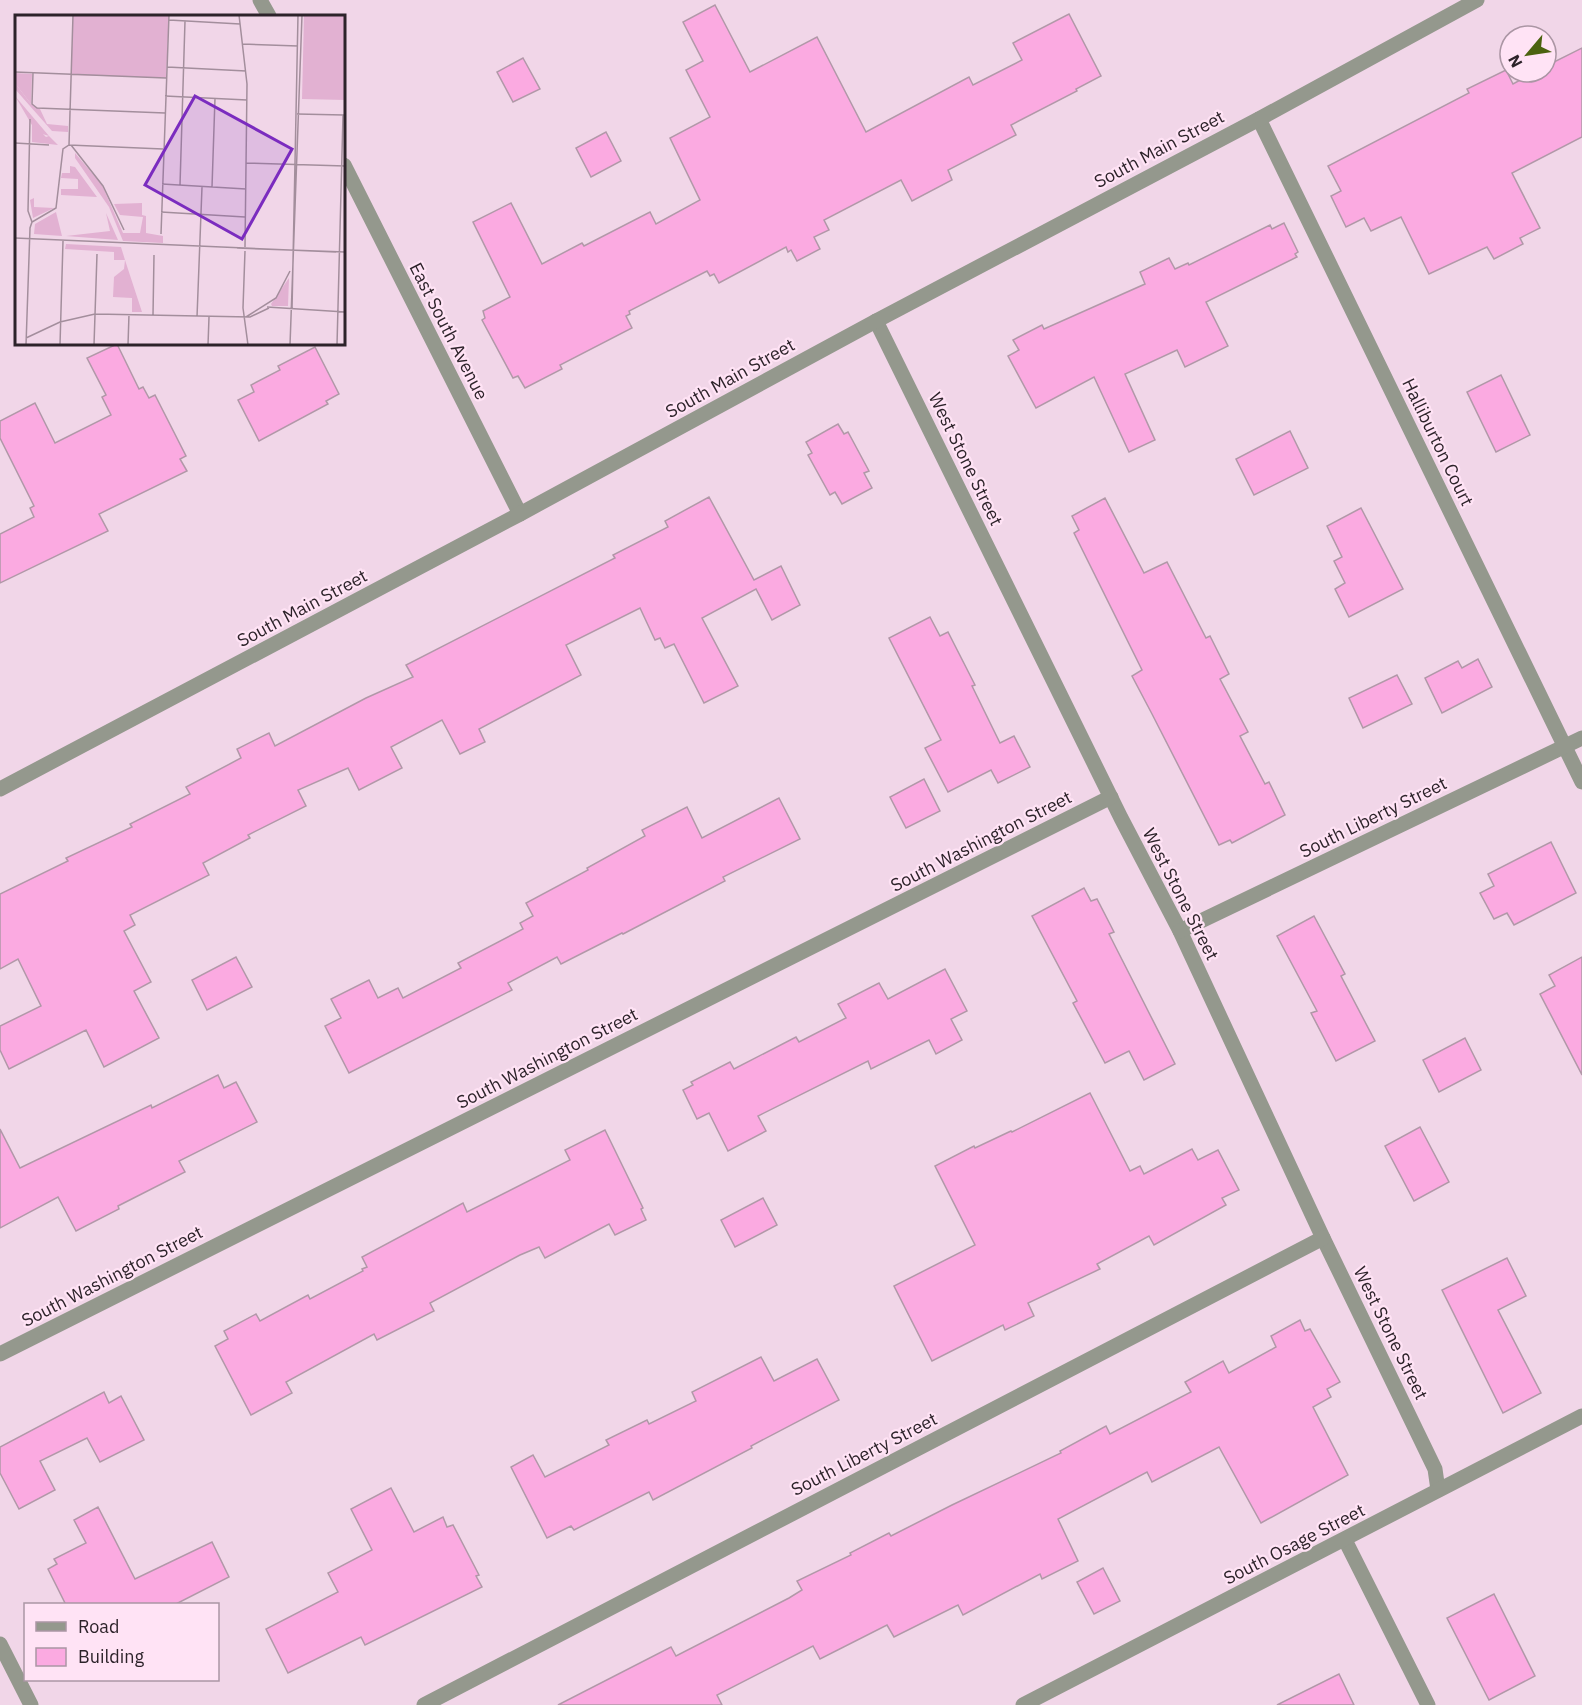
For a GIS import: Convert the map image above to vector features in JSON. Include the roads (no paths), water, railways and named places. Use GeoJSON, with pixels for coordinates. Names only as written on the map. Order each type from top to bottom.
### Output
{"type":"FeatureCollection","features":[{"type":"Feature","properties":{"kind":"street"},"geometry":{"type":"LineString","coordinates":[[261,0],[268,15]]}},
{"type":"Feature","properties":{"kind":"street","name":"South Main Street"},"geometry":{"type":"LineString","coordinates":[[0,789],[520,514],[1477,0]]}},
{"type":"Feature","properties":{"kind":"street","name":"Halliburton Court"},"geometry":{"type":"LineString","coordinates":[[1259,118],[1582,782]]}},
{"type":"Feature","properties":{"kind":"street","name":"East South Avenue"},"geometry":{"type":"LineString","coordinates":[[345,167],[520,514]]}},
{"type":"Feature","properties":{"kind":"street","name":"West Stone Street"},"geometry":{"type":"LineString","coordinates":[[876,321],[1111,797],[1180,931],[1323,1238],[1435,1469],[1438,1490]]}},
{"type":"Feature","properties":{"kind":"street","name":"South Liberty Street"},"geometry":{"type":"LineString","coordinates":[[1180,931],[1582,738]]}},
{"type":"Feature","properties":{"kind":"street","name":"South Washington Street"},"geometry":{"type":"LineString","coordinates":[[0,1354],[1111,797]]}},
{"type":"Feature","properties":{"kind":"street","name":"South Liberty Street"},"geometry":{"type":"LineString","coordinates":[[424,1705],[1323,1238]]}},
{"type":"Feature","properties":{"kind":"street","name":"South Osage Street"},"geometry":{"type":"LineString","coordinates":[[1023,1705],[1582,1416]]}},
{"type":"Feature","properties":{"kind":"street"},"geometry":{"type":"LineString","coordinates":[[1345,1539],[1428,1705]]}},
{"type":"Feature","properties":{"kind":"street"},"geometry":{"type":"LineString","coordinates":[[0,1644],[31,1705]]}}]}
